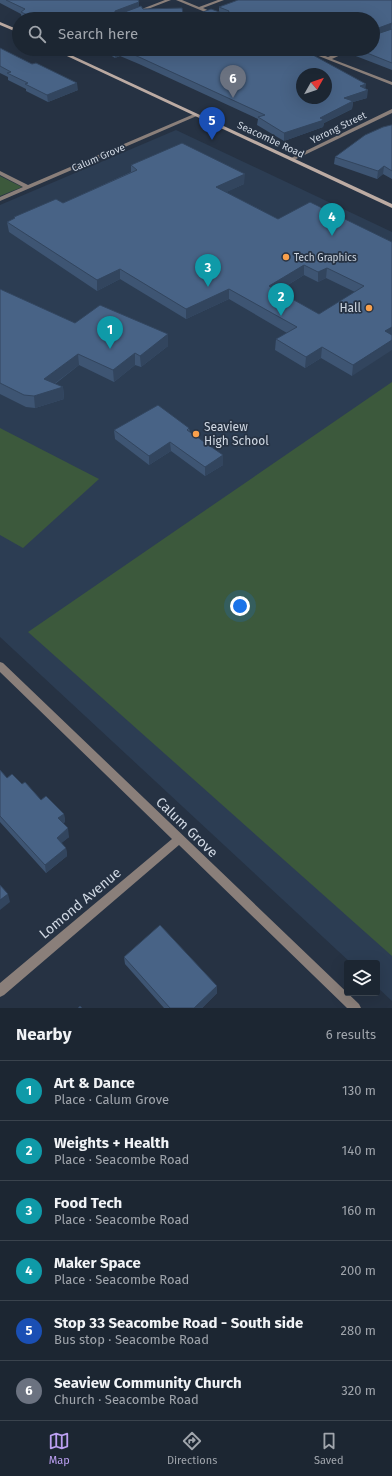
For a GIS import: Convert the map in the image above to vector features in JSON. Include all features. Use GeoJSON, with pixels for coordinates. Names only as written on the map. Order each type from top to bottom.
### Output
{"type":"FeatureCollection","features":[{"type":"Feature","properties":{"kind":"main road"},"geometry":{"type":"LineString","coordinates":[[0,23],[12,29]]}},
{"type":"Feature","properties":{"kind":"main road","name":"Seacombe Road"},"geometry":{"type":"LineString","coordinates":[[69,56],[392,206]]}},
{"type":"Feature","properties":{"kind":"street"},"geometry":{"type":"LineString","coordinates":[[137,12],[169,0]]}},
{"type":"Feature","properties":{"kind":"street"},"geometry":{"type":"LineString","coordinates":[[178,0],[209,12]]}},
{"type":"Feature","properties":{"kind":"street"},"geometry":{"type":"LineString","coordinates":[[199,8],[222,0]]}},
{"type":"Feature","properties":{"kind":"street"},"geometry":{"type":"LineString","coordinates":[[320,56],[392,84]]}},
{"type":"Feature","properties":{"kind":"street"},"geometry":{"type":"LineString","coordinates":[[328,59],[335,56]]}},
{"type":"Feature","properties":{"kind":"street","name":"Yerong Street"},"geometry":{"type":"LineString","coordinates":[[292,159],[392,111]]}},
{"type":"Feature","properties":{"kind":"street","name":"Calum Grove"},"geometry":{"type":"LineString","coordinates":[[0,199],[196,115]]}},
{"type":"Feature","properties":{"kind":"street"},"geometry":{"type":"LineString","coordinates":[[0,173],[28,188]]}},
{"type":"Feature","properties":{"kind":"street","name":"Calum Grove"},"geometry":{"type":"LineString","coordinates":[[0,666],[355,1008]]}},
{"type":"Feature","properties":{"kind":"street","name":"Lomond Avenue"},"geometry":{"type":"LineString","coordinates":[[0,991],[179,839]]}},
{"type":"Feature","properties":{"kind":"shaded area","name":"Seaview High School"},"geometry":{"type":"Polygon","coordinates":[[[176,130],[392,232],[392,1001],[380,990],[380,960],[348,960],[0,637],[0,205],[176,130]]]}},
{"type":"Feature","properties":{"kind":"green space"},"geometry":{"type":"Polygon","coordinates":[[[0,176],[22,187],[0,196],[0,176]]]}},
{"type":"Feature","properties":{"kind":"green space"},"geometry":{"type":"Polygon","coordinates":[[[392,382],[392,956],[28,632],[392,382]]]}},
{"type":"Feature","properties":{"kind":"green space"},"geometry":{"type":"Polygon","coordinates":[[[0,428],[99,479],[23,548],[0,535],[0,428]]]}},
{"type":"Feature","properties":{"kind":"building"},"geometry":{"type":"Polygon","coordinates":[[[6,0],[138,0],[139,2],[115,12],[21,12],[25,9],[6,0]]]}},
{"type":"Feature","properties":{"kind":"building"},"geometry":{"type":"Polygon","coordinates":[[[238,0],[392,0],[392,23],[380,27],[380,12],[229,12],[219,7],[238,0]]]}},
{"type":"Feature","properties":{"kind":"building"},"geometry":{"type":"Polygon","coordinates":[[[141,6],[143,9],[182,8],[183,12],[125,12],[141,6]]]}},
{"type":"Feature","properties":{"kind":"building"},"geometry":{"type":"Polygon","coordinates":[[[211,9],[219,12],[203,12],[211,9]]]}},
{"type":"Feature","properties":{"kind":"building"},"geometry":{"type":"Polygon","coordinates":[[[392,29],[392,63],[374,56],[380,56],[380,33],[392,29]]]}},
{"type":"Feature","properties":{"kind":"building"},"geometry":{"type":"Polygon","coordinates":[[[0,48],[12,54],[12,56],[16,56],[32,64],[36,63],[77,83],[47,95],[25,84],[28,83],[7,73],[11,72],[0,66],[0,48]]]}},
{"type":"Feature","properties":{"kind":"building"},"geometry":{"type":"Polygon","coordinates":[[[137,56],[315,56],[366,84],[360,86],[368,90],[344,98],[353,101],[320,118],[324,120],[284,133],[258,117],[265,115],[137,56]]]}},
{"type":"Feature","properties":{"kind":"building"},"geometry":{"type":"Polygon","coordinates":[[[392,125],[392,171],[384,166],[378,171],[335,157],[365,135],[383,127],[392,125]]]}},
{"type":"Feature","properties":{"kind":"building"},"geometry":{"type":"Polygon","coordinates":[[[182,143],[245,174],[216,187],[278,219],[310,202],[392,242],[392,327],[385,331],[392,335],[392,340],[353,365],[322,347],[306,357],[276,339],[297,327],[229,289],[186,309],[120,269],[97,280],[7,222],[15,218],[14,217],[56,199],[63,203],[137,170],[131,165],[182,143]],[[304,265],[269,286],[319,314],[364,286],[327,268],[318,272],[304,265]]]}},
{"type":"Feature","properties":{"kind":"building"},"geometry":{"type":"Polygon","coordinates":[[[0,289],[75,323],[100,305],[168,334],[140,356],[135,353],[113,370],[78,354],[44,379],[63,387],[34,396],[24,395],[0,383],[0,289]]]}},
{"type":"Feature","properties":{"kind":"building"},"geometry":{"type":"Polygon","coordinates":[[[158,405],[189,428],[187,430],[223,455],[205,467],[170,442],[149,456],[114,430],[158,405]]]}},
{"type":"Feature","properties":{"kind":"building"},"geometry":{"type":"Polygon","coordinates":[[[0,770],[7,778],[12,774],[22,784],[25,782],[41,800],[46,796],[64,814],[58,818],[68,828],[57,838],[66,848],[45,865],[0,816],[0,770]]]}},
{"type":"Feature","properties":{"kind":"building"},"geometry":{"type":"Polygon","coordinates":[[[0,885],[8,894],[0,900],[0,885]]]}},
{"type":"Feature","properties":{"kind":"building"},"geometry":{"type":"Polygon","coordinates":[[[160,925],[217,986],[194,1008],[170,1008],[124,957],[160,925]]]}},
{"type":"Feature","properties":{"kind":"place","name":"Seaview Community Church"},"geometry":{"type":"Point","coordinates":[233,98]}},
{"type":"Feature","properties":{"kind":"place","name":"Stop 33 Seacombe Road - South side"},"geometry":{"type":"Point","coordinates":[212,140]}},
{"type":"Feature","properties":{"kind":"place","name":"Maker Space"},"geometry":{"type":"Point","coordinates":[332,236]}},
{"type":"Feature","properties":{"kind":"place","name":"Tech Graphics"},"geometry":{"type":"Point","coordinates":[286,257]}},
{"type":"Feature","properties":{"kind":"place","name":"Food Tech"},"geometry":{"type":"Point","coordinates":[208,287]}},
{"type":"Feature","properties":{"kind":"place","name":"Hall"},"geometry":{"type":"Point","coordinates":[369,308]}},
{"type":"Feature","properties":{"kind":"place","name":"Weights + Health"},"geometry":{"type":"Point","coordinates":[281,316]}},
{"type":"Feature","properties":{"kind":"place","name":"Art & Dance"},"geometry":{"type":"Point","coordinates":[110,349]}},
{"type":"Feature","properties":{"kind":"place","name":"Seaview High School"},"geometry":{"type":"Point","coordinates":[196,434]}}]}
